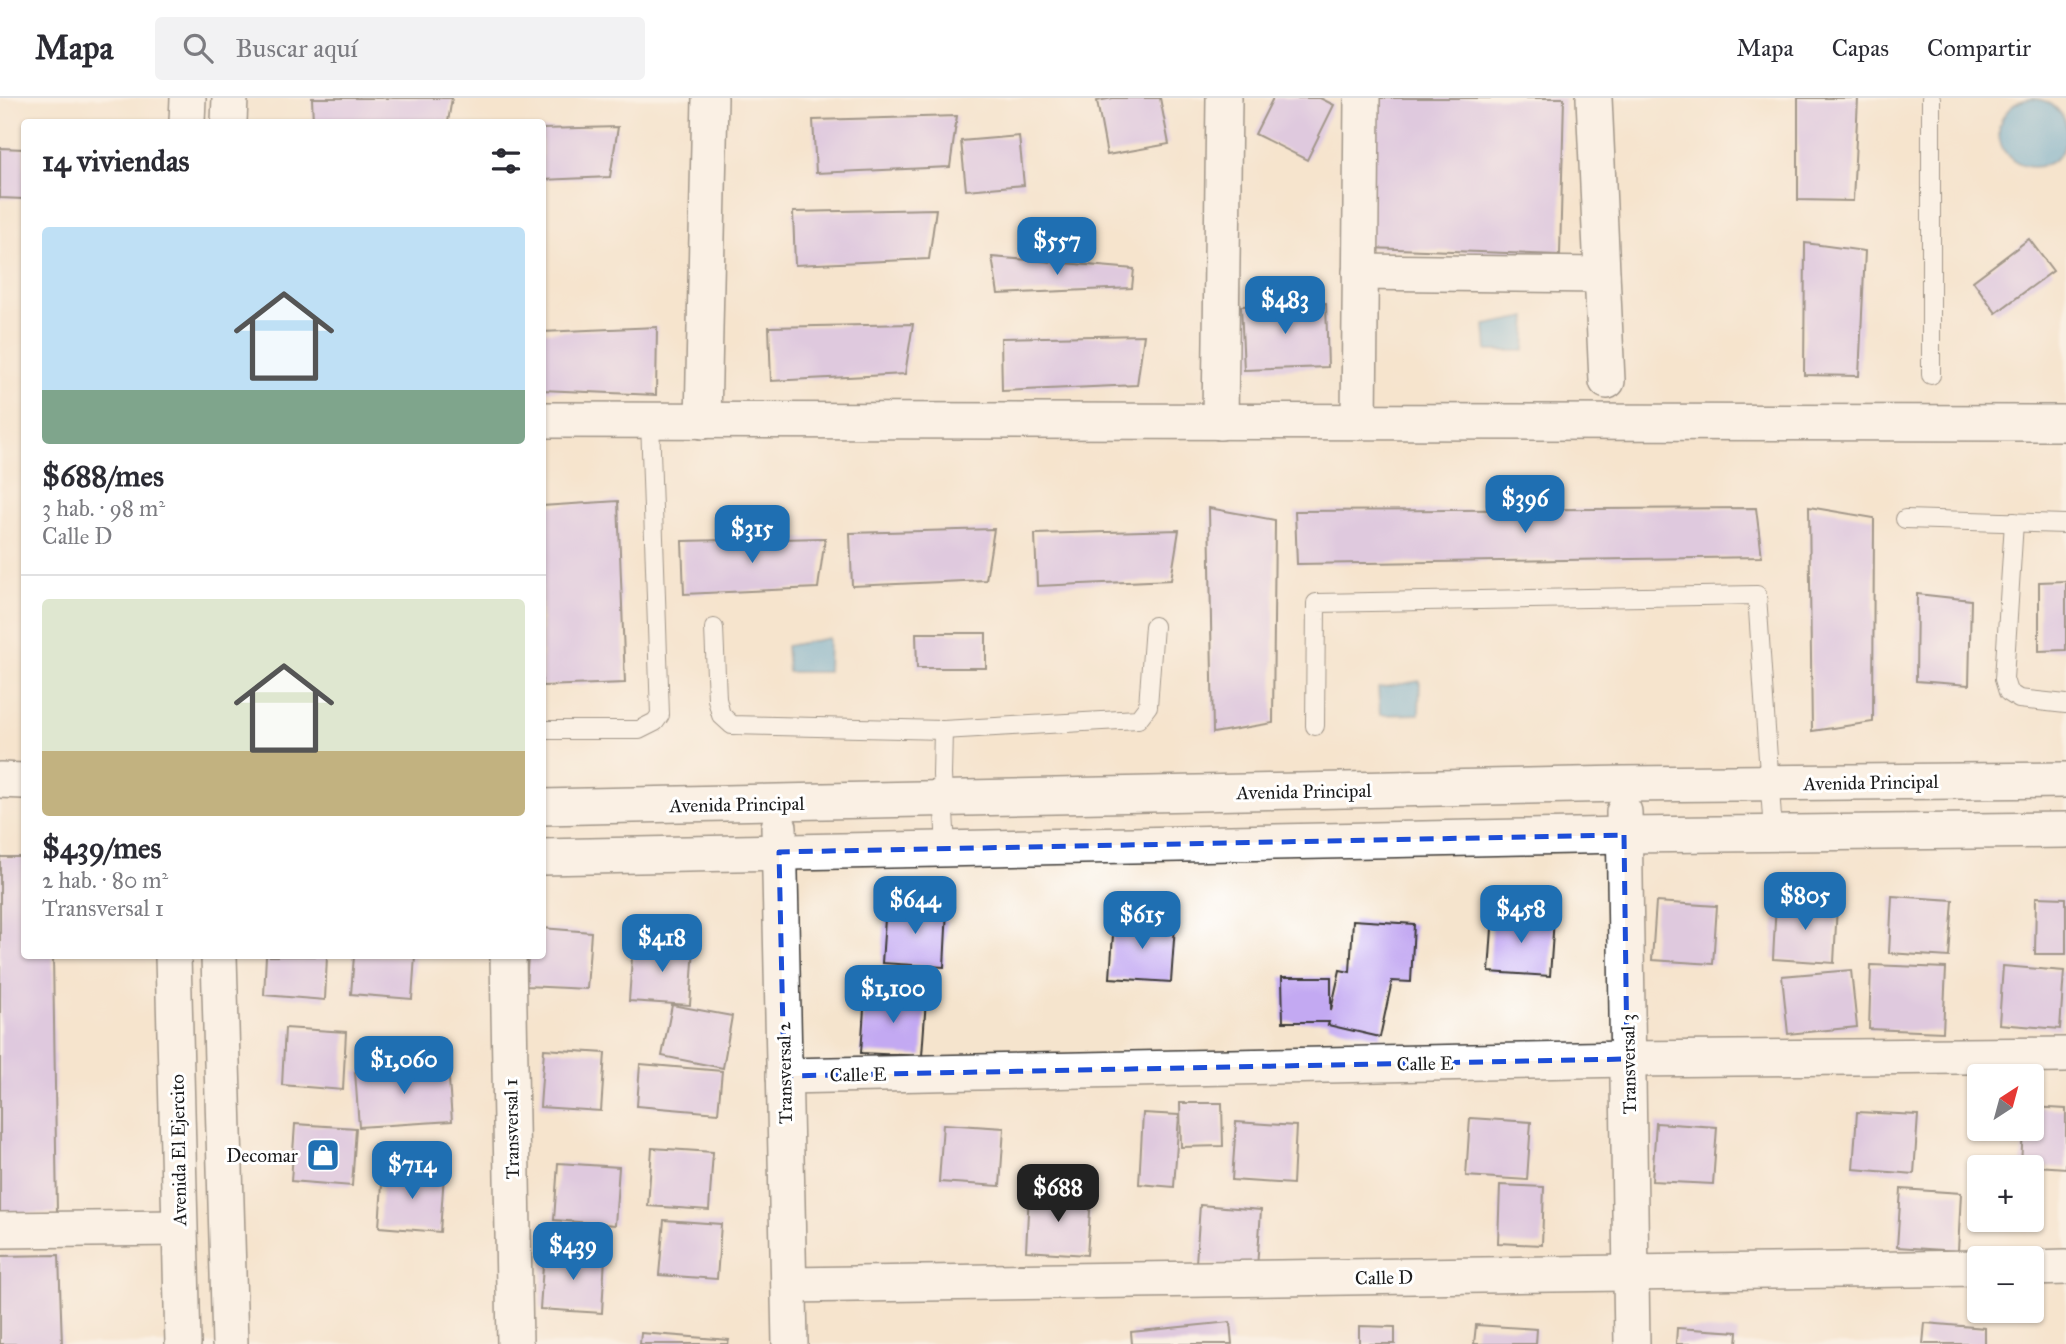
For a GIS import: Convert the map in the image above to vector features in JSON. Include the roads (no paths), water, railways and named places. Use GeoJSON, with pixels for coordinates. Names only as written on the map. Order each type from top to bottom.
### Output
{"type":"FeatureCollection","features":[{"type":"Feature","properties":{"kind":"street"},"geometry":{"type":"LineString","coordinates":[[187,119],[188,98]]}},
{"type":"Feature","properties":{"kind":"street"},"geometry":{"type":"LineString","coordinates":[[229,119],[230,98]]}},
{"type":"Feature","properties":{"kind":"street"},"geometry":{"type":"LineString","coordinates":[[703,421],[710,98]]}},
{"type":"Feature","properties":{"kind":"street"},"geometry":{"type":"LineString","coordinates":[[1220,422],[1224,98]]}},
{"type":"Feature","properties":{"kind":"street"},"geometry":{"type":"LineString","coordinates":[[1359,422],[1362,98]]}},
{"type":"Feature","properties":{"kind":"street"},"geometry":{"type":"LineString","coordinates":[[1594,98],[1607,382]]}},
{"type":"Feature","properties":{"kind":"street"},"geometry":{"type":"LineString","coordinates":[[1360,272],[1602,275]]}},
{"type":"Feature","properties":{"kind":"street"},"geometry":{"type":"LineString","coordinates":[[546,421],[2066,424]]}},
{"type":"Feature","properties":{"kind":"street"},"geometry":{"type":"LineString","coordinates":[[0,780],[21,780]]}},
{"type":"Feature","properties":{"kind":"street","name":"Avenida Principal"},"geometry":{"type":"LineString","coordinates":[[546,807],[1623,784],[2066,780]]}},
{"type":"Feature","properties":{"kind":"street","name":"Transversal 3"},"geometry":{"type":"LineString","coordinates":[[1623,784],[1632,1344]]}},
{"type":"Feature","properties":{"kind":"street","name":"Transversal 2"},"geometry":{"type":"LineString","coordinates":[[778,803],[790,1344]]}},
{"type":"Feature","properties":{"kind":"street"},"geometry":{"type":"LineString","coordinates":[[546,857],[1624,835],[2066,830]]}},
{"type":"Feature","properties":{"kind":"street","name":"Avenida El Ejercito"},"geometry":{"type":"LineString","coordinates":[[173,959],[183,1344]]}},
{"type":"Feature","properties":{"kind":"street"},"geometry":{"type":"LineString","coordinates":[[219,959],[230,1344]]}},
{"type":"Feature","properties":{"kind":"street","name":"Transversal 1"},"geometry":{"type":"LineString","coordinates":[[508,959],[515,1344]]}},
{"type":"Feature","properties":{"kind":"street","name":"Calle E"},"geometry":{"type":"LineString","coordinates":[[784,1076],[1628,1059],[2066,1055]]}},
{"type":"Feature","properties":{"kind":"street"},"geometry":{"type":"LineString","coordinates":[[0,1230],[179,1228]]}},
{"type":"Feature","properties":{"kind":"street"},"geometry":{"type":"LineString","coordinates":[[180,1267],[228,1264]]}},
{"type":"Feature","properties":{"kind":"street"},"geometry":{"type":"LineString","coordinates":[[2044,1268],[2066,1267]]}},
{"type":"Feature","properties":{"kind":"street","name":"Calle D"},"geometry":{"type":"LineString","coordinates":[[789,1285],[1967,1268]]}},
{"type":"Feature","properties":{"kind":"lane"},"geometry":{"type":"LineString","coordinates":[[1931,98],[1931,375]]}},
{"type":"Feature","properties":{"kind":"lane"},"geometry":{"type":"LineString","coordinates":[[546,730],[639,730],[654,722],[660,715],[650,421]]}},
{"type":"Feature","properties":{"kind":"lane"},"geometry":{"type":"LineString","coordinates":[[1906,519],[2066,524]]}},
{"type":"Feature","properties":{"kind":"lane"},"geometry":{"type":"LineString","coordinates":[[2014,523],[2004,679],[2008,692],[2019,699],[2066,704]]}},
{"type":"Feature","properties":{"kind":"lane"},"geometry":{"type":"LineString","coordinates":[[1315,726],[1316,603],[1757,595],[1773,833]]}},
{"type":"Feature","properties":{"kind":"lane"},"geometry":{"type":"LineString","coordinates":[[714,628],[717,699],[721,715],[732,725],[943,730],[1138,719],[1148,706],[1154,626]]}},
{"type":"Feature","properties":{"kind":"lane"},"geometry":{"type":"LineString","coordinates":[[943,730],[942,775],[946,848]]}},
{"type":"Feature","properties":{"kind":"water"},"geometry":{"type":"Polygon","coordinates":[[[2033,99],[2046,102],[2057,109],[2064,120],[2067,133],[2064,146],[2057,157],[2046,164],[2033,167],[2020,164],[2009,157],[2002,146],[1999,133],[2002,120],[2009,109],[2020,102],[2033,99]]]}},
{"type":"Feature","properties":{"kind":"water"},"geometry":{"type":"Polygon","coordinates":[[[1527,317],[1525,351],[1487,351],[1485,325],[1527,317]]]}},
{"type":"Feature","properties":{"kind":"water"},"geometry":{"type":"Polygon","coordinates":[[[829,638],[828,672],[788,672],[786,646],[829,638]]]}},
{"type":"Feature","properties":{"kind":"water"},"geometry":{"type":"Polygon","coordinates":[[[1420,681],[1419,714],[1380,715],[1378,688],[1420,681]]]}},
{"type":"Feature","properties":{"kind":"place","name":"Decomar"},"geometry":{"type":"Point","coordinates":[323,1155]}}]}
